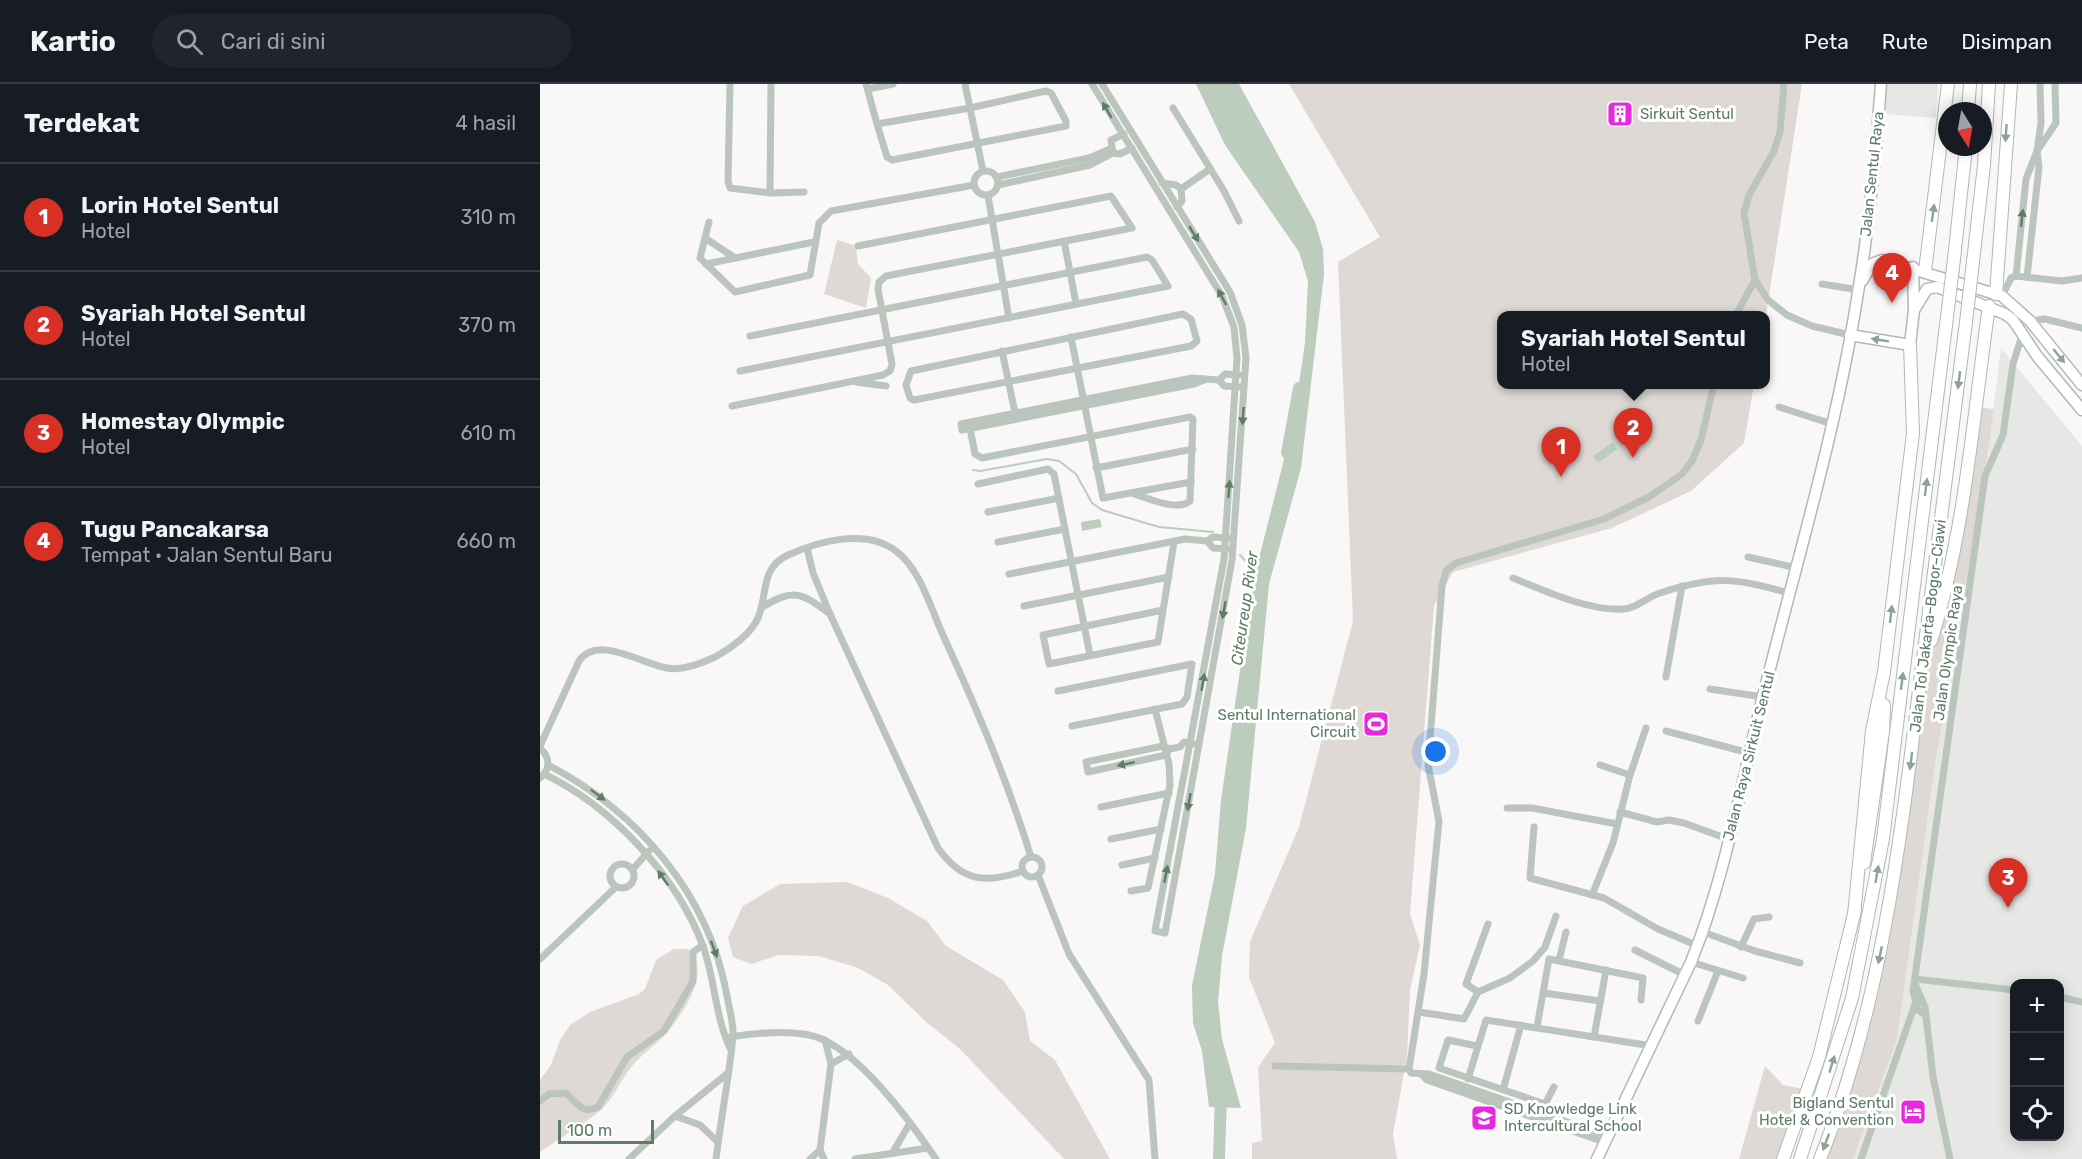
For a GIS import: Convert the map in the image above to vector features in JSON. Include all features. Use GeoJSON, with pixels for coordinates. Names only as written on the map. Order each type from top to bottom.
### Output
{"type":"FeatureCollection","features":[{"type":"Feature","properties":{"kind":"highway"},"geometry":{"type":"LineString","coordinates":[[1919,269],[1948,84]]}},
{"type":"Feature","properties":{"kind":"highway"},"geometry":{"type":"LineString","coordinates":[[1969,102],[1970,84]]}},
{"type":"Feature","properties":{"kind":"highway","name":"Jalan Tol Jakarta–Bogor–Ciawi"},"geometry":{"type":"LineString","coordinates":[[1820,1159],[1869,1008],[1901,836],[1966,322],[1984,165],[1989,84]]}},
{"type":"Feature","properties":{"kind":"highway"},"geometry":{"type":"LineString","coordinates":[[1999,295],[2011,84]]}},
{"type":"Feature","properties":{"kind":"highway","name":"Jalan Tol Jakarta–Bogor–Ciawi"},"geometry":{"type":"LineString","coordinates":[[1800,1159],[1852,998],[1883,839],[1954,259],[1964,156]]}},
{"type":"Feature","properties":{"kind":"highway"},"geometry":{"type":"LineString","coordinates":[[1922,670],[1943,602],[1968,474],[1989,306]]}},
{"type":"Feature","properties":{"kind":"highway"},"geometry":{"type":"LineString","coordinates":[[1783,1159],[1820,1057],[1854,915],[1872,731],[1884,672],[1913,433],[1910,345]]}},
{"type":"Feature","properties":{"kind":"main road","name":"Jalan Sentul Raya"},"geometry":{"type":"LineString","coordinates":[[1850,335],[1859,288],[1881,84]]}},
{"type":"Feature","properties":{"kind":"main road"},"geometry":{"type":"LineString","coordinates":[[1859,288],[1872,264],[1882,260],[1919,269],[1999,295],[2030,321],[2082,385]]}},
{"type":"Feature","properties":{"kind":"main road"},"geometry":{"type":"LineString","coordinates":[[1850,335],[1910,345],[1919,269]]}},
{"type":"Feature","properties":{"kind":"main road"},"geometry":{"type":"LineString","coordinates":[[1914,310],[1927,289],[1937,287],[1989,306],[2013,320],[2022,335],[2082,410]]}},
{"type":"Feature","properties":{"kind":"main road","name":"Jalan Raya Sirkuit Sentul"},"geometry":{"type":"LineString","coordinates":[[1597,1159],[1652,1046],[1703,932],[1797,568],[1832,424],[1850,335]]}},
{"type":"Feature","properties":{"kind":"street"},"geometry":{"type":"LineString","coordinates":[[730,84],[728,185],[733,190],[770,193],[804,192]]}},
{"type":"Feature","properties":{"kind":"street"},"geometry":{"type":"LineString","coordinates":[[770,193],[771,84]]}},
{"type":"Feature","properties":{"kind":"street"},"geometry":{"type":"LineString","coordinates":[[877,124],[970,108],[1046,91],[1051,93],[1066,121],[1066,126],[892,160],[887,157],[877,124],[867,87],[893,84]]}},
{"type":"Feature","properties":{"kind":"street"},"geometry":{"type":"LineString","coordinates":[[965,84],[983,171]]}},
{"type":"Feature","properties":{"kind":"street"},"geometry":{"type":"LineString","coordinates":[[1092,84],[1121,135],[1222,296],[1234,327],[1236,386],[1224,549],[1191,744],[1155,932],[1165,933],[1233,549],[1245,387],[1245,343],[1237,308],[1230,292],[1137,145],[1102,84]]}},
{"type":"Feature","properties":{"kind":"street"},"geometry":{"type":"LineString","coordinates":[[1784,84],[1780,132],[1774,151],[1749,195],[1744,213],[1755,280],[1768,300],[1787,315],[1805,324],[1850,335]]}},
{"type":"Feature","properties":{"kind":"street"},"geometry":{"type":"LineString","coordinates":[[2027,278],[2039,167],[2037,151],[2041,123],[2040,84]]}},
{"type":"Feature","properties":{"kind":"street"},"geometry":{"type":"LineString","coordinates":[[2016,276],[2026,179],[2037,151],[2056,123],[2055,84]]}},
{"type":"Feature","properties":{"kind":"street"},"geometry":{"type":"LineString","coordinates":[[1173,108],[1239,221]]}},
{"type":"Feature","properties":{"kind":"street"},"geometry":{"type":"LineString","coordinates":[[1112,151],[1111,140],[1129,132]]}},
{"type":"Feature","properties":{"kind":"street"},"geometry":{"type":"LineString","coordinates":[[997,181],[1090,161],[1112,151],[1120,154],[1137,145]]}},
{"type":"Feature","properties":{"kind":"street"},"geometry":{"type":"LineString","coordinates":[[1181,189],[1210,169]]}},
{"type":"Feature","properties":{"kind":"street"},"geometry":{"type":"LineString","coordinates":[[983,171],[991,172],[997,181],[995,192],[988,196],[980,195],[974,185],[976,175],[983,171]]}},
{"type":"Feature","properties":{"kind":"street"},"geometry":{"type":"LineString","coordinates":[[1162,183],[1176,184],[1181,189],[1182,201],[1177,207]]}},
{"type":"Feature","properties":{"kind":"street"},"geometry":{"type":"LineString","coordinates":[[709,222],[699,258],[735,292],[810,275],[819,223],[831,211],[974,185]]}},
{"type":"Feature","properties":{"kind":"street"},"geometry":{"type":"LineString","coordinates":[[988,196],[1009,318]]}},
{"type":"Feature","properties":{"kind":"street"},"geometry":{"type":"LineString","coordinates":[[732,405],[883,375],[890,371],[892,364],[889,340],[878,289],[879,282],[886,276],[1132,228],[1111,196],[858,246]]}},
{"type":"Feature","properties":{"kind":"street"},"geometry":{"type":"LineString","coordinates":[[705,238],[735,258]]}},
{"type":"Feature","properties":{"kind":"street"},"geometry":{"type":"LineString","coordinates":[[1064,241],[1076,303]]}},
{"type":"Feature","properties":{"kind":"street"},"geometry":{"type":"LineString","coordinates":[[706,264],[814,242]]}},
{"type":"Feature","properties":{"kind":"street"},"geometry":{"type":"LineString","coordinates":[[740,371],[1168,286],[1152,260],[1147,257],[750,336]]}},
{"type":"Feature","properties":{"kind":"street"},"geometry":{"type":"LineString","coordinates":[[1999,295],[2011,278],[2016,276],[2069,282],[2082,278]]}},
{"type":"Feature","properties":{"kind":"street"},"geometry":{"type":"LineString","coordinates":[[1737,311],[1755,280]]}},
{"type":"Feature","properties":{"kind":"street"},"geometry":{"type":"LineString","coordinates":[[1822,284],[1859,288]]}},
{"type":"Feature","properties":{"kind":"street"},"geometry":{"type":"LineString","coordinates":[[1183,314],[1191,319],[1197,341],[1191,346],[914,400],[906,385],[911,370],[1002,351],[1183,314]]}},
{"type":"Feature","properties":{"kind":"street"},"geometry":{"type":"LineString","coordinates":[[2030,321],[2045,319],[2082,328]]}},
{"type":"Feature","properties":{"kind":"street","name":"Jalan Olympic Raya"},"geometry":{"type":"LineString","coordinates":[[1861,1159],[1915,1004],[1912,991],[1985,476],[2004,435],[2013,364],[2022,335]]}},
{"type":"Feature","properties":{"kind":"street"},"geometry":{"type":"LineString","coordinates":[[1071,337],[1103,498],[1191,482]]}},
{"type":"Feature","properties":{"kind":"street"},"geometry":{"type":"LineString","coordinates":[[1002,351],[1015,416]]}},
{"type":"Feature","properties":{"kind":"street"},"geometry":{"type":"LineString","coordinates":[[1134,494],[1159,502],[1187,504],[1190,501],[1195,423],[1190,417],[982,458],[975,454],[970,428],[1015,416],[1192,378],[1219,380],[1225,374],[1245,376]]}},
{"type":"Feature","properties":{"kind":"street"},"geometry":{"type":"LineString","coordinates":[[1219,380],[1224,386],[1245,387]]}},
{"type":"Feature","properties":{"kind":"street"},"geometry":{"type":"LineString","coordinates":[[849,381],[886,386]]}},
{"type":"Feature","properties":{"kind":"street"},"geometry":{"type":"LineString","coordinates":[[1606,1139],[1429,1074],[1411,1073],[1409,1069],[1419,1012],[1439,821],[1428,765],[1443,578],[1446,571],[1456,563],[1604,519],[1658,491],[1682,474],[1692,461],[1701,440],[1713,389]]}},
{"type":"Feature","properties":{"kind":"street"},"geometry":{"type":"LineString","coordinates":[[1779,407],[1832,424]]}},
{"type":"Feature","properties":{"kind":"street"},"geometry":{"type":"LineString","coordinates":[[1096,468],[1193,449]]}},
{"type":"Feature","properties":{"kind":"street"},"geometry":{"type":"LineString","coordinates":[[978,484],[1048,469],[1054,474],[1090,655]]}},
{"type":"Feature","properties":{"kind":"street"},"geometry":{"type":"LineString","coordinates":[[988,512],[1059,498]]}},
{"type":"Feature","properties":{"kind":"street"},"geometry":{"type":"LineString","coordinates":[[998,542],[1065,529]]}},
{"type":"Feature","properties":{"kind":"street"},"geometry":{"type":"LineString","coordinates":[[1009,574],[1174,542],[1208,541],[1213,537],[1234,539]]}},
{"type":"Feature","properties":{"kind":"street"},"geometry":{"type":"LineString","coordinates":[[730,1048],[725,1038],[703,945],[676,897],[646,854],[604,811],[568,787],[542,776],[548,765],[548,758],[540,747],[579,661],[587,652],[600,649],[669,669],[698,664],[726,650],[744,635],[757,619],[771,568],[787,556],[835,540],[872,540],[895,550],[911,568],[990,737],[1031,856]]}},
{"type":"Feature","properties":{"kind":"street"},"geometry":{"type":"LineString","coordinates":[[1208,541],[1213,548],[1233,549]]}},
{"type":"Feature","properties":{"kind":"street"},"geometry":{"type":"LineString","coordinates":[[1163,610],[1043,635],[1049,664],[1158,642],[1174,542]]}},
{"type":"Feature","properties":{"kind":"street"},"geometry":{"type":"LineString","coordinates":[[807,548],[813,573],[830,614],[932,839],[942,854],[959,869],[980,879],[997,879],[1023,871]]}},
{"type":"Feature","properties":{"kind":"street"},"geometry":{"type":"LineString","coordinates":[[1748,556],[1797,568]]}},
{"type":"Feature","properties":{"kind":"street"},"geometry":{"type":"LineString","coordinates":[[1024,606],[1168,577]]}},
{"type":"Feature","properties":{"kind":"street"},"geometry":{"type":"LineString","coordinates":[[1513,578],[1569,599],[1618,609],[1632,607],[1653,595],[1682,586],[1725,579],[1789,593]]}},
{"type":"Feature","properties":{"kind":"street"},"geometry":{"type":"LineString","coordinates":[[1666,677],[1682,586]]}},
{"type":"Feature","properties":{"kind":"street"},"geometry":{"type":"LineString","coordinates":[[761,608],[784,595],[800,594],[830,614]]}},
{"type":"Feature","properties":{"kind":"street"},"geometry":{"type":"LineString","coordinates":[[1058,691],[1192,664],[1185,702],[1072,726]]}},
{"type":"Feature","properties":{"kind":"street"},"geometry":{"type":"LineString","coordinates":[[1710,689],[1763,697]]}},
{"type":"Feature","properties":{"kind":"street"},"geometry":{"type":"LineString","coordinates":[[1131,891],[1148,888],[1169,793],[1171,775],[1155,709]]}},
{"type":"Feature","properties":{"kind":"street"},"geometry":{"type":"LineString","coordinates":[[1592,895],[1613,843],[1630,775],[1646,728]]}},
{"type":"Feature","properties":{"kind":"street"},"geometry":{"type":"LineString","coordinates":[[1666,731],[1749,753]]}},
{"type":"Feature","properties":{"kind":"street"},"geometry":{"type":"LineString","coordinates":[[1166,750],[1088,772],[1086,762],[1166,750],[1180,747],[1184,742],[1200,745]]}},
{"type":"Feature","properties":{"kind":"street"},"geometry":{"type":"LineString","coordinates":[[1180,747],[1183,752],[1198,755]]}},
{"type":"Feature","properties":{"kind":"street"},"geometry":{"type":"LineString","coordinates":[[548,765],[593,791],[627,819],[654,847],[679,879],[705,926],[725,986],[733,1036],[716,1159]]}},
{"type":"Feature","properties":{"kind":"street"},"geometry":{"type":"LineString","coordinates":[[1600,765],[1630,775]]}},
{"type":"Feature","properties":{"kind":"street"},"geometry":{"type":"LineString","coordinates":[[1101,807],[1169,793]]}},
{"type":"Feature","properties":{"kind":"street"},"geometry":{"type":"LineString","coordinates":[[1507,808],[1532,808],[1617,824]]}},
{"type":"Feature","properties":{"kind":"street"},"geometry":{"type":"LineString","coordinates":[[1620,812],[1657,822],[1669,820],[1684,823],[1728,839]]}},
{"type":"Feature","properties":{"kind":"street"},"geometry":{"type":"LineString","coordinates":[[1534,826],[1530,878],[1592,895],[1622,907],[1658,930],[1698,946]]}},
{"type":"Feature","properties":{"kind":"street"},"geometry":{"type":"LineString","coordinates":[[1111,838],[1161,829]]}},
{"type":"Feature","properties":{"kind":"street"},"geometry":{"type":"LineString","coordinates":[[633,869],[654,847]]}},
{"type":"Feature","properties":{"kind":"street"},"geometry":{"type":"LineString","coordinates":[[1023,871],[1024,860],[1031,856],[1038,858],[1042,865],[1038,875],[1070,954],[1149,1080],[1155,1159]]}},
{"type":"Feature","properties":{"kind":"street"},"geometry":{"type":"LineString","coordinates":[[1122,865],[1155,858]]}},
{"type":"Feature","properties":{"kind":"street"},"geometry":{"type":"LineString","coordinates":[[625,863],[633,869],[635,874],[632,884],[622,888],[616,887],[610,880],[613,867],[625,863]]}},
{"type":"Feature","properties":{"kind":"street"},"geometry":{"type":"LineString","coordinates":[[1023,871],[1031,877],[1038,875]]}},
{"type":"Feature","properties":{"kind":"street"},"geometry":{"type":"LineString","coordinates":[[540,959],[616,887]]}},
{"type":"Feature","properties":{"kind":"street"},"geometry":{"type":"LineString","coordinates":[[1419,1012],[1464,1019],[1478,992],[1510,978],[1533,961],[1545,946],[1556,916]]}},
{"type":"Feature","properties":{"kind":"street"},"geometry":{"type":"LineString","coordinates":[[1740,946],[1754,919],[1769,917]]}},
{"type":"Feature","properties":{"kind":"street"},"geometry":{"type":"LineString","coordinates":[[1478,992],[1468,988],[1466,984],[1488,924]]}},
{"type":"Feature","properties":{"kind":"street"},"geometry":{"type":"LineString","coordinates":[[1559,960],[1566,932]]}},
{"type":"Feature","properties":{"kind":"street"},"geometry":{"type":"LineString","coordinates":[[1703,932],[1740,946],[1800,963]]}},
{"type":"Feature","properties":{"kind":"street"},"geometry":{"type":"LineString","coordinates":[[540,1101],[557,1092],[566,1093],[578,1107],[585,1110],[598,1107],[627,1057],[664,1031],[693,981],[693,951],[703,945]]}},
{"type":"Feature","properties":{"kind":"street"},"geometry":{"type":"LineString","coordinates":[[1635,950],[1685,975]]}},
{"type":"Feature","properties":{"kind":"street"},"geometry":{"type":"LineString","coordinates":[[1537,1028],[1547,961],[1559,960],[1643,978],[1641,1000]]}},
{"type":"Feature","properties":{"kind":"street"},"geometry":{"type":"LineString","coordinates":[[1691,962],[1743,978]]}},
{"type":"Feature","properties":{"kind":"street"},"geometry":{"type":"LineString","coordinates":[[1594,1036],[1606,970]]}},
{"type":"Feature","properties":{"kind":"street"},"geometry":{"type":"LineString","coordinates":[[1698,1021],[1718,971]]}},
{"type":"Feature","properties":{"kind":"street"},"geometry":{"type":"LineString","coordinates":[[1915,981],[2010,990]]}},
{"type":"Feature","properties":{"kind":"street","name":"Jalan Olympic Raya"},"geometry":{"type":"LineString","coordinates":[[1915,981],[1925,1007],[1933,1077],[1950,1159]]}},
{"type":"Feature","properties":{"kind":"street"},"geometry":{"type":"LineString","coordinates":[[1544,993],[1600,1001]]}},
{"type":"Feature","properties":{"kind":"street"},"geometry":{"type":"LineString","coordinates":[[2064,998],[2082,1002]]}},
{"type":"Feature","properties":{"kind":"street"},"geometry":{"type":"LineString","coordinates":[[1915,1004],[1924,1014]]}},
{"type":"Feature","properties":{"kind":"street"},"geometry":{"type":"LineString","coordinates":[[1468,1079],[1486,1020],[1652,1046]]}},
{"type":"Feature","properties":{"kind":"street"},"geometry":{"type":"LineString","coordinates":[[1503,1090],[1521,1025]]}},
{"type":"Feature","properties":{"kind":"street"},"geometry":{"type":"LineString","coordinates":[[725,1038],[776,1033],[809,1035],[825,1040],[849,1054],[910,1124],[936,1159]]}},
{"type":"Feature","properties":{"kind":"street"},"geometry":{"type":"LineString","coordinates":[[824,1159],[820,1150],[831,1064],[825,1040]]}},
{"type":"Feature","properties":{"kind":"street"},"geometry":{"type":"LineString","coordinates":[[1477,1046],[1448,1040],[1439,1064],[1442,1070],[1545,1104],[1554,1087]]}},
{"type":"Feature","properties":{"kind":"street"},"geometry":{"type":"LineString","coordinates":[[831,1064],[849,1054]]}},
{"type":"Feature","properties":{"kind":"street"},"geometry":{"type":"LineString","coordinates":[[1275,1066],[1409,1069]]}},
{"type":"Feature","properties":{"kind":"street"},"geometry":{"type":"LineString","coordinates":[[629,1159],[675,1116],[728,1073]]}},
{"type":"Feature","properties":{"kind":"street"},"geometry":{"type":"LineString","coordinates":[[675,1116],[700,1125],[718,1143]]}},
{"type":"Feature","properties":{"kind":"street"},"geometry":{"type":"LineString","coordinates":[[893,1152],[910,1124]]}},
{"type":"Feature","properties":{"kind":"street"},"geometry":{"type":"LineString","coordinates":[[855,1159],[928,1148]]}},
{"type":"Feature","properties":{"kind":"street"},"geometry":{"type":"LineString","coordinates":[[810,1159],[820,1150]]}},
{"type":"Feature","properties":{"kind":"shaded area"},"geometry":{"type":"Polygon","coordinates":[[[1196,84],[1239,84],[1315,222],[1323,249],[1324,274],[1301,468],[1269,584],[1246,828],[1222,956],[1218,1002],[1222,1039],[1241,1108],[1209,1107],[1202,1051],[1193,1023],[1192,985],[1215,874],[1221,800],[1253,582],[1293,424],[1305,343],[1308,281],[1299,252],[1225,145],[1196,84]]]}},
{"type":"Feature","properties":{"kind":"shaded area","name":"Sentul International Circuit"},"geometry":{"type":"Polygon","coordinates":[[[1289,84],[1802,84],[1767,311],[1497,311],[1497,389],[1753,389],[1744,443],[1691,491],[1612,528],[1453,572],[1434,606],[1410,914],[1420,945],[1410,990],[1407,1056],[1393,1134],[1397,1159],[1252,1159],[1252,1143],[1262,1141],[1258,1067],[1275,1043],[1249,977],[1250,942],[1299,827],[1353,621],[1338,262],[1380,237],[1289,84]]]}},
{"type":"Feature","properties":{"kind":"shaded area"},"geometry":{"type":"Polygon","coordinates":[[[1887,84],[1938,84],[1936,118],[1884,114],[1887,84]]]}},
{"type":"Feature","properties":{"kind":"shaded area"},"geometry":{"type":"Polygon","coordinates":[[[837,240],[856,246],[858,264],[871,278],[866,308],[824,294],[837,240]]]}},
{"type":"Feature","properties":{"kind":"shaded area"},"geometry":{"type":"Polygon","coordinates":[[[2001,348],[2082,446],[2082,1159],[1853,1159],[1897,1040],[1935,765],[1989,445],[2001,348]]]}},
{"type":"Feature","properties":{"kind":"shaded area"},"geometry":{"type":"Polygon","coordinates":[[[1975,407],[1994,409],[1935,765],[1897,1040],[1853,1159],[1820,1159],[1869,1008],[1922,670],[1943,602],[1975,407]]]}},
{"type":"Feature","properties":{"kind":"shaded area"},"geometry":{"type":"Polygon","coordinates":[[[1613,442],[1617,449],[1598,463],[1593,456],[1613,442]]]}},
{"type":"Feature","properties":{"kind":"shaded area"},"geometry":{"type":"Polygon","coordinates":[[[1100,519],[1102,527],[1082,531],[1081,522],[1100,519]]]}},
{"type":"Feature","properties":{"kind":"shaded area"},"geometry":{"type":"Polygon","coordinates":[[[847,882],[888,898],[927,921],[946,946],[1003,980],[1025,1012],[1030,1041],[1055,1060],[1110,1159],[1064,1159],[960,1049],[925,1021],[888,985],[858,968],[819,956],[779,955],[751,964],[733,957],[728,938],[743,906],[780,884],[847,882]]]}},
{"type":"Feature","properties":{"kind":"shaded area"},"geometry":{"type":"Polygon","coordinates":[[[674,949],[688,949],[695,959],[698,970],[692,994],[686,1006],[663,1037],[633,1065],[604,1107],[583,1124],[540,1152],[540,1080],[551,1065],[560,1040],[571,1024],[590,1012],[639,994],[645,989],[656,960],[674,949]]]}},
{"type":"Feature","properties":{"kind":"shaded area"},"geometry":{"type":"Polygon","coordinates":[[[1765,1066],[1783,1085],[1809,1090],[1783,1159],[1739,1159],[1765,1066]]]}},
{"type":"Feature","properties":{"kind":"waterway","name":"Citeureup River"},"geometry":{"type":"LineString","coordinates":[[1287,453],[1299,388]]}},
{"type":"Feature","properties":{"kind":"waterway"},"geometry":{"type":"LineString","coordinates":[[973,470],[980,471],[1047,459],[1059,461],[1076,474],[1092,503],[1102,510],[1159,527],[1213,532]]}},
{"type":"Feature","properties":{"kind":"waterway"},"geometry":{"type":"LineString","coordinates":[[1240,555],[1256,573]]}},
{"type":"Feature","properties":{"kind":"waterway","name":"Citeureup River"},"geometry":{"type":"LineString","coordinates":[[1219,1159],[1221,1093]]}},
{"type":"Feature","properties":{"kind":"place","name":"Sirkuit Sentul"},"geometry":{"type":"Point","coordinates":[1620,114]}},
{"type":"Feature","properties":{"kind":"place","name":"Tugu Pancakarsa"},"geometry":{"type":"Point","coordinates":[1892,303]}},
{"type":"Feature","properties":{"kind":"place","name":"Syariah Hotel Sentul"},"geometry":{"type":"Point","coordinates":[1633,458]}},
{"type":"Feature","properties":{"kind":"place","name":"Lorin Hotel Sentul"},"geometry":{"type":"Point","coordinates":[1561,477]}},
{"type":"Feature","properties":{"kind":"place","name":"Sentul International Circuit"},"geometry":{"type":"Point","coordinates":[1376,724]}},
{"type":"Feature","properties":{"kind":"place","name":"Homestay Olympic"},"geometry":{"type":"Point","coordinates":[2008,908]}},
{"type":"Feature","properties":{"kind":"place","name":"Bigland Sentul Hotel & Convention"},"geometry":{"type":"Point","coordinates":[1913,1112]}},
{"type":"Feature","properties":{"kind":"place","name":"SD Knowledge Link Intercultural School"},"geometry":{"type":"Point","coordinates":[1484,1118]}}]}
